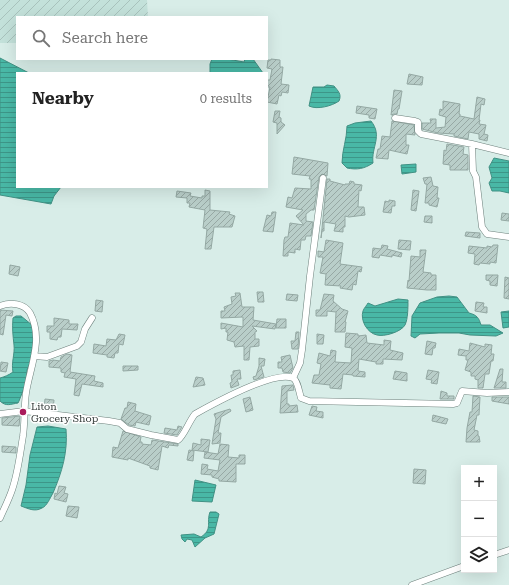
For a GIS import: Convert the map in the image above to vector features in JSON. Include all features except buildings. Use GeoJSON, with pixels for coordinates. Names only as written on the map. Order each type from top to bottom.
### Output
{"type":"FeatureCollection","features":[{"type":"Feature","properties":{"kind":"street"},"geometry":{"type":"LineString","coordinates":[[395,118],[418,122],[418,131],[421,134],[509,153]]}},
{"type":"Feature","properties":{"kind":"street"},"geometry":{"type":"LineString","coordinates":[[472,144],[473,171],[476,178],[482,227],[487,234],[509,237]]}},
{"type":"Feature","properties":{"kind":"street"},"geometry":{"type":"LineString","coordinates":[[293,378],[300,363],[302,350],[323,178]]}},
{"type":"Feature","properties":{"kind":"street"},"geometry":{"type":"LineString","coordinates":[[0,306],[6,304],[22,305],[27,308],[36,330],[34,356],[26,391],[23,435],[15,480],[0,518]]}},
{"type":"Feature","properties":{"kind":"street"},"geometry":{"type":"LineString","coordinates":[[34,356],[47,357],[77,346],[81,342],[85,329],[92,318]]}},
{"type":"Feature","properties":{"kind":"street"},"geometry":{"type":"LineString","coordinates":[[0,414],[24,411],[109,420],[120,423],[127,429],[178,440],[182,438],[189,421],[195,414],[261,382],[286,377],[293,378],[297,382],[301,398],[309,401],[453,404],[457,403],[462,391],[487,393],[509,392]]}},
{"type":"Feature","properties":{"kind":"street"},"geometry":{"type":"LineString","coordinates":[[497,554],[509,550]]}},
{"type":"Feature","properties":{"kind":"street"},"geometry":{"type":"LineString","coordinates":[[412,585],[461,567]]}},
{"type":"Feature","properties":{"kind":"shaded area"},"geometry":{"type":"Polygon","coordinates":[[[0,0],[147,0],[148,16],[16,16],[16,43],[0,43],[0,0]]]}},
{"type":"Feature","properties":{"kind":"shaded area"},"geometry":{"type":"Polygon","coordinates":[[[0,58],[27,72],[16,72],[16,188],[60,188],[54,196],[51,204],[0,195],[0,58]]]}},
{"type":"Feature","properties":{"kind":"shaded area"},"geometry":{"type":"Polygon","coordinates":[[[212,60],[233,60],[244,62],[245,60],[254,60],[262,72],[210,72],[212,60]]]}},
{"type":"Feature","properties":{"kind":"shaded area"},"geometry":{"type":"Polygon","coordinates":[[[327,85],[334,86],[338,91],[340,94],[339,101],[324,107],[316,108],[309,106],[313,87],[324,87],[327,85]]]}},
{"type":"Feature","properties":{"kind":"shaded area"},"geometry":{"type":"Polygon","coordinates":[[[371,121],[376,132],[373,163],[367,167],[354,169],[347,168],[342,163],[347,126],[355,123],[371,121]]]}},
{"type":"Feature","properties":{"kind":"shaded area"},"geometry":{"type":"Polygon","coordinates":[[[494,158],[509,161],[509,193],[492,191],[489,183],[492,178],[489,167],[494,158]]]}},
{"type":"Feature","properties":{"kind":"shaded area"},"geometry":{"type":"Polygon","coordinates":[[[416,164],[416,172],[402,174],[401,165],[416,164]]]}},
{"type":"Feature","properties":{"kind":"shaded area"},"geometry":{"type":"Polygon","coordinates":[[[437,297],[457,297],[469,313],[477,317],[481,325],[490,325],[503,333],[496,336],[439,333],[420,334],[415,338],[411,336],[412,316],[420,303],[437,297]]]}},
{"type":"Feature","properties":{"kind":"shaded area"},"geometry":{"type":"Polygon","coordinates":[[[398,299],[408,300],[407,320],[403,328],[396,332],[384,335],[377,335],[370,332],[363,322],[362,315],[368,303],[375,306],[398,299]]]}},
{"type":"Feature","properties":{"kind":"shaded area"},"geometry":{"type":"Polygon","coordinates":[[[509,311],[509,327],[503,328],[501,312],[509,311]]]}},
{"type":"Feature","properties":{"kind":"shaded area"},"geometry":{"type":"Polygon","coordinates":[[[16,316],[21,316],[32,325],[34,336],[26,383],[19,401],[18,403],[6,405],[0,401],[0,378],[13,372],[13,318],[16,316]]]}},
{"type":"Feature","properties":{"kind":"shaded area"},"geometry":{"type":"Polygon","coordinates":[[[48,426],[66,429],[64,462],[53,493],[47,504],[37,510],[32,510],[21,506],[26,485],[30,455],[37,427],[48,426]]]}},
{"type":"Feature","properties":{"kind":"shaded area"},"geometry":{"type":"Polygon","coordinates":[[[195,480],[216,485],[212,502],[192,501],[195,480]]]}},
{"type":"Feature","properties":{"kind":"shaded area"},"geometry":{"type":"Polygon","coordinates":[[[210,512],[216,512],[219,514],[214,534],[205,538],[195,547],[192,540],[187,539],[185,542],[181,535],[194,534],[201,537],[205,534],[208,528],[210,512]]]}},
{"type":"Feature","properties":{"kind":"place","name":"Liton Grocery Shop"},"geometry":{"type":"Point","coordinates":[23,412]}}]}
